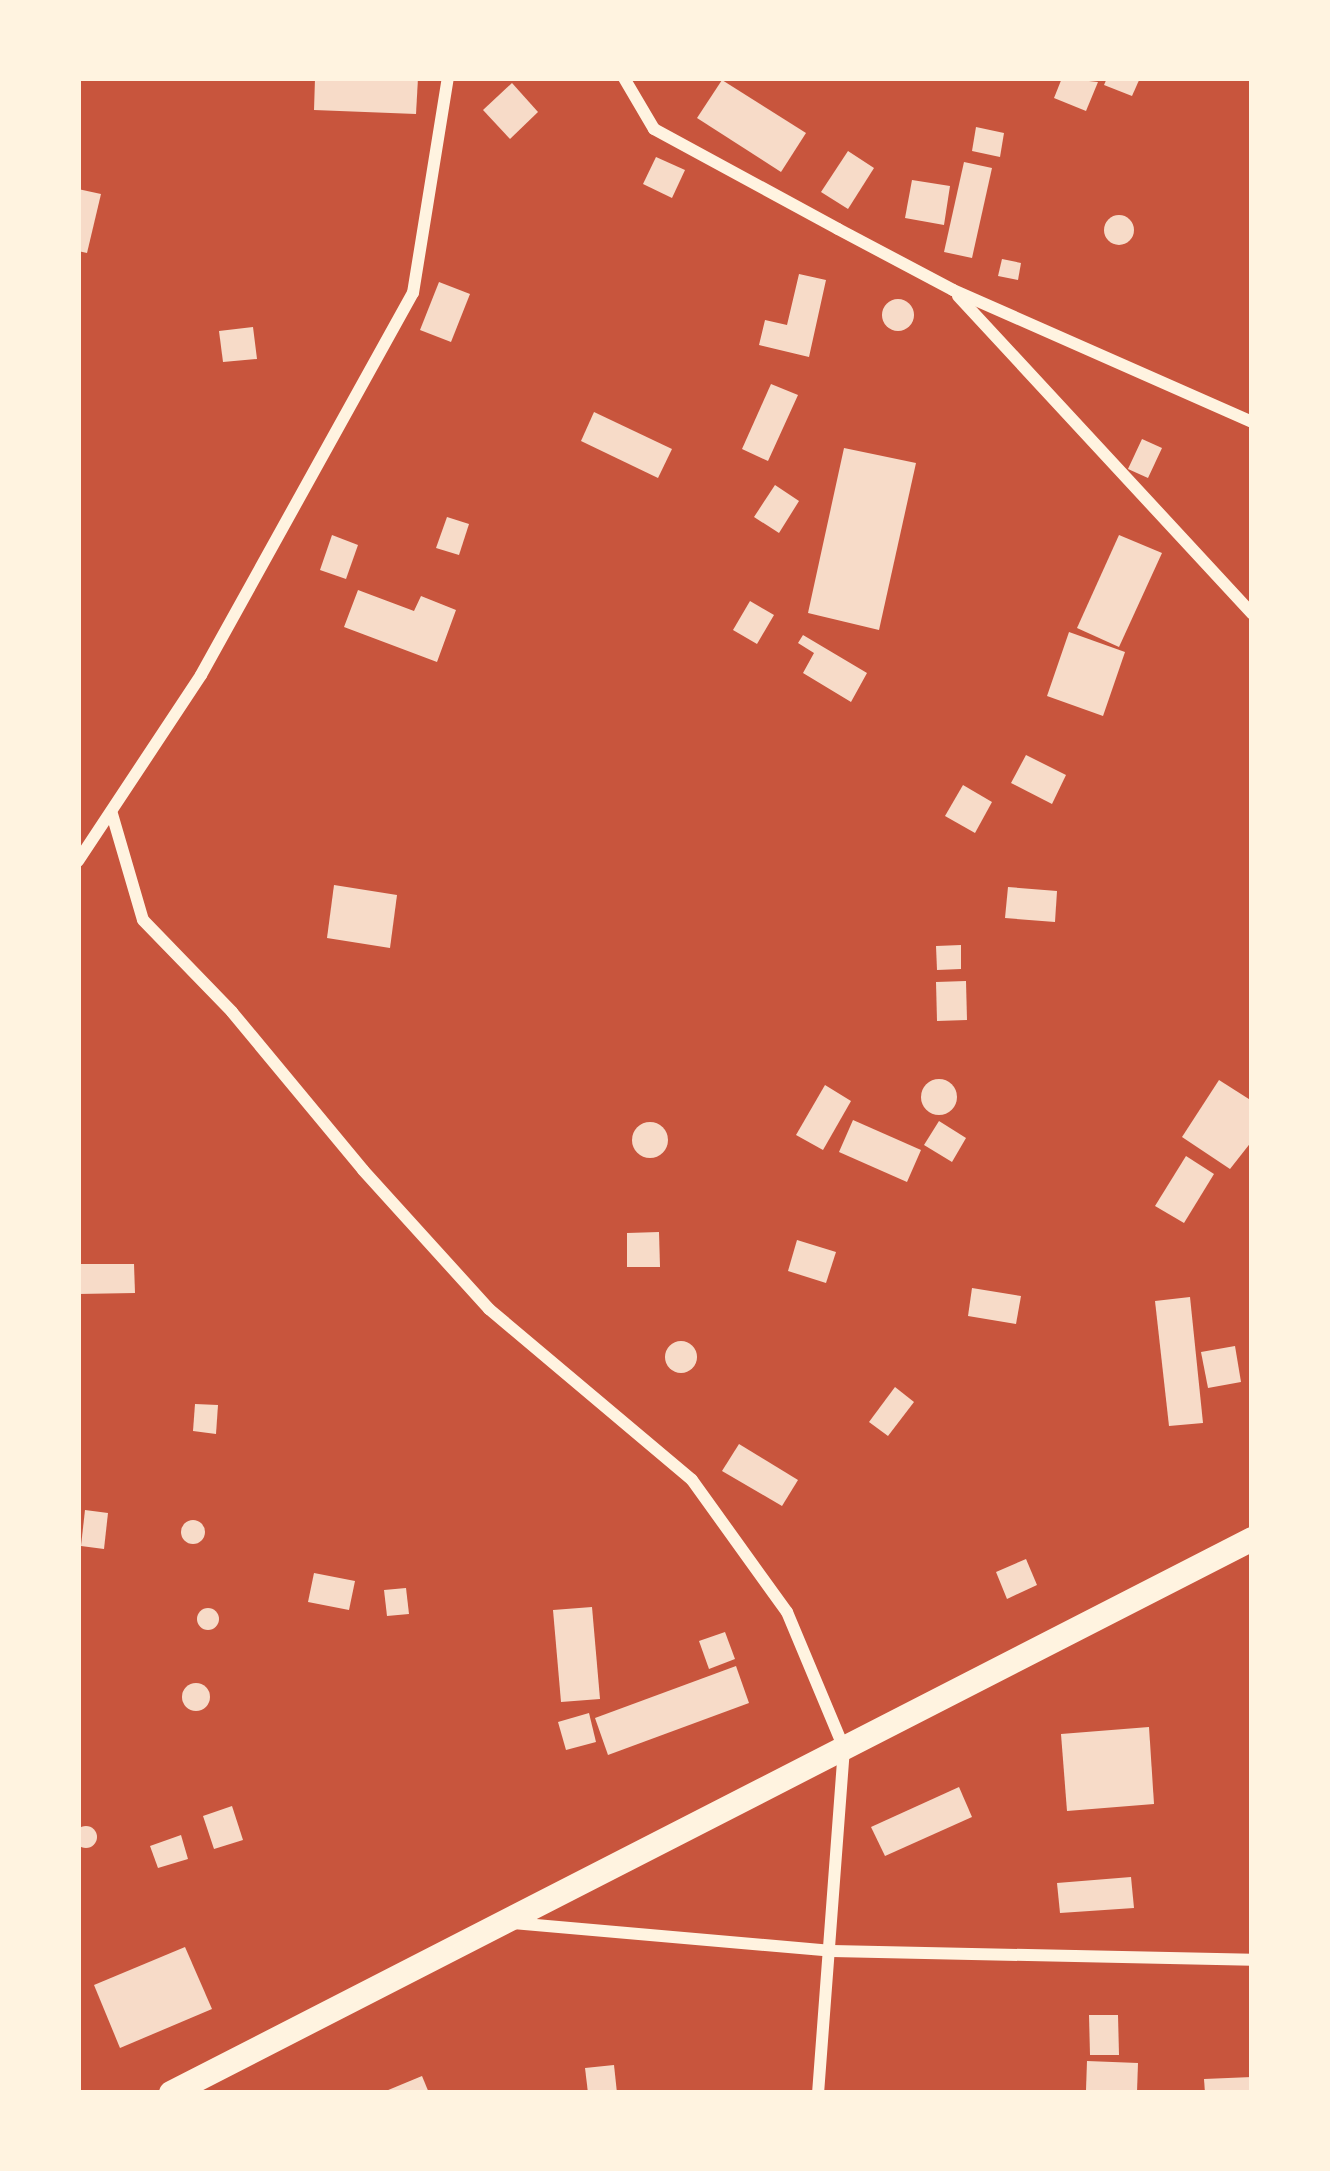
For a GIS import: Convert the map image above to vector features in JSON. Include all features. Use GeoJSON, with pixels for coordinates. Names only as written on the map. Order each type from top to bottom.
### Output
{"type":"FeatureCollection","features":[{"type":"Feature","properties":{"kind":"main road"},"geometry":{"type":"LineString","coordinates":[[171,2093],[1252,1539]]}},
{"type":"Feature","properties":{"kind":"street"},"geometry":{"type":"LineString","coordinates":[[78,861],[201,675],[412,292],[448,78]]}},
{"type":"Feature","properties":{"kind":"street"},"geometry":{"type":"LineString","coordinates":[[624,78],[654,129],[953,290],[1252,422]]}},
{"type":"Feature","properties":{"kind":"street"},"geometry":{"type":"LineString","coordinates":[[953,290],[1252,614]]}},
{"type":"Feature","properties":{"kind":"street"},"geometry":{"type":"LineString","coordinates":[[112,814],[143,920],[232,1012],[363,1170],[489,1309],[692,1480],[787,1612],[844,1748],[818,2093]]}},
{"type":"Feature","properties":{"kind":"street"},"geometry":{"type":"LineString","coordinates":[[506,1922],[832,1951],[1252,1960]]}},
{"type":"Feature","properties":{"kind":"building"},"geometry":{"type":"Polygon","coordinates":[[[315,78],[418,78],[416,114],[314,110],[315,78]]]}},
{"type":"Feature","properties":{"kind":"building"},"geometry":{"type":"Polygon","coordinates":[[[1062,78],[1098,82],[1086,111],[1054,98],[1062,78]]]}},
{"type":"Feature","properties":{"kind":"building"},"geometry":{"type":"Polygon","coordinates":[[[1107,78],[1140,78],[1132,96],[1104,85],[1107,78]]]}},
{"type":"Feature","properties":{"kind":"building"},"geometry":{"type":"Polygon","coordinates":[[[722,80],[806,133],[781,172],[697,118],[722,80]]]}},
{"type":"Feature","properties":{"kind":"building"},"geometry":{"type":"Polygon","coordinates":[[[512,83],[538,112],[510,139],[483,110],[512,83]]]}},
{"type":"Feature","properties":{"kind":"building"},"geometry":{"type":"Polygon","coordinates":[[[976,127],[1004,133],[1000,157],[972,151],[976,127]]]}},
{"type":"Feature","properties":{"kind":"building"},"geometry":{"type":"Polygon","coordinates":[[[848,151],[874,168],[848,209],[821,192],[848,151]]]}},
{"type":"Feature","properties":{"kind":"building"},"geometry":{"type":"Polygon","coordinates":[[[656,157],[685,170],[672,198],[643,184],[656,157]]]}},
{"type":"Feature","properties":{"kind":"building"},"geometry":{"type":"Polygon","coordinates":[[[964,162],[992,168],[972,258],[944,252],[964,162]]]}},
{"type":"Feature","properties":{"kind":"building"},"geometry":{"type":"Polygon","coordinates":[[[912,180],[950,186],[944,225],[905,218],[912,180]]]}},
{"type":"Feature","properties":{"kind":"building"},"geometry":{"type":"Polygon","coordinates":[[[78,189],[101,194],[87,253],[78,251],[78,189]]]}},
{"type":"Feature","properties":{"kind":"building"},"geometry":{"type":"Polygon","coordinates":[[[1119,215],[1134,230],[1119,245],[1104,230],[1119,215]]]}},
{"type":"Feature","properties":{"kind":"building"},"geometry":{"type":"Polygon","coordinates":[[[1002,259],[1021,263],[1018,280],[998,276],[1002,259]]]}},
{"type":"Feature","properties":{"kind":"building"},"geometry":{"type":"Polygon","coordinates":[[[799,274],[826,280],[809,357],[759,345],[765,320],[787,325],[799,274]]]}},
{"type":"Feature","properties":{"kind":"building"},"geometry":{"type":"Polygon","coordinates":[[[439,282],[470,294],[451,342],[420,330],[439,282]]]}},
{"type":"Feature","properties":{"kind":"building"},"geometry":{"type":"Polygon","coordinates":[[[898,299],[909,304],[914,315],[909,326],[898,331],[887,326],[882,315],[887,304],[898,299]]]}},
{"type":"Feature","properties":{"kind":"building"},"geometry":{"type":"Polygon","coordinates":[[[253,327],[257,359],[223,362],[219,331],[253,327]]]}},
{"type":"Feature","properties":{"kind":"building"},"geometry":{"type":"Polygon","coordinates":[[[771,384],[798,395],[768,461],[742,449],[771,384]]]}},
{"type":"Feature","properties":{"kind":"building"},"geometry":{"type":"Polygon","coordinates":[[[594,412],[672,449],[658,478],[581,441],[594,412]]]}},
{"type":"Feature","properties":{"kind":"building"},"geometry":{"type":"Polygon","coordinates":[[[1142,439],[1162,448],[1148,478],[1128,469],[1142,439]]]}},
{"type":"Feature","properties":{"kind":"building"},"geometry":{"type":"Polygon","coordinates":[[[844,448],[916,463],[879,630],[808,613],[844,448]]]}},
{"type":"Feature","properties":{"kind":"building"},"geometry":{"type":"Polygon","coordinates":[[[775,485],[799,501],[779,533],[754,517],[775,485]]]}},
{"type":"Feature","properties":{"kind":"building"},"geometry":{"type":"Polygon","coordinates":[[[447,517],[469,524],[459,555],[436,548],[447,517]]]}},
{"type":"Feature","properties":{"kind":"building"},"geometry":{"type":"Polygon","coordinates":[[[332,535],[358,545],[346,579],[320,570],[332,535]]]}},
{"type":"Feature","properties":{"kind":"building"},"geometry":{"type":"Polygon","coordinates":[[[1119,535],[1162,553],[1119,647],[1077,628],[1119,535]]]}},
{"type":"Feature","properties":{"kind":"building"},"geometry":{"type":"Polygon","coordinates":[[[358,590],[414,611],[421,596],[456,610],[437,662],[344,627],[358,590]]]}},
{"type":"Feature","properties":{"kind":"building"},"geometry":{"type":"Polygon","coordinates":[[[750,601],[774,615],[757,644],[733,630],[750,601]]]}},
{"type":"Feature","properties":{"kind":"building"},"geometry":{"type":"Polygon","coordinates":[[[1069,632],[1125,652],[1103,716],[1047,696],[1069,632]]]}},
{"type":"Feature","properties":{"kind":"building"},"geometry":{"type":"Polygon","coordinates":[[[803,635],[867,673],[851,702],[803,673],[814,653],[798,643],[803,635]]]}},
{"type":"Feature","properties":{"kind":"building"},"geometry":{"type":"Polygon","coordinates":[[[1026,755],[1066,775],[1052,804],[1011,783],[1026,755]]]}},
{"type":"Feature","properties":{"kind":"building"},"geometry":{"type":"Polygon","coordinates":[[[963,785],[992,802],[975,833],[945,816],[963,785]]]}},
{"type":"Feature","properties":{"kind":"building"},"geometry":{"type":"Polygon","coordinates":[[[334,885],[397,895],[390,948],[327,938],[334,885]]]}},
{"type":"Feature","properties":{"kind":"building"},"geometry":{"type":"Polygon","coordinates":[[[1008,887],[1057,891],[1055,922],[1005,918],[1008,887]]]}},
{"type":"Feature","properties":{"kind":"building"},"geometry":{"type":"Polygon","coordinates":[[[961,945],[961,969],[937,970],[936,946],[961,945]]]}},
{"type":"Feature","properties":{"kind":"building"},"geometry":{"type":"Polygon","coordinates":[[[966,981],[967,1020],[937,1021],[936,982],[966,981]]]}},
{"type":"Feature","properties":{"kind":"building"},"geometry":{"type":"Polygon","coordinates":[[[939,1079],[952,1084],[957,1097],[952,1110],[939,1115],[926,1110],[921,1097],[926,1084],[939,1079]]]}},
{"type":"Feature","properties":{"kind":"building"},"geometry":{"type":"Polygon","coordinates":[[[1219,1080],[1252,1101],[1252,1141],[1230,1169],[1182,1137],[1219,1080]]]}},
{"type":"Feature","properties":{"kind":"building"},"geometry":{"type":"Polygon","coordinates":[[[825,1085],[851,1101],[823,1150],[796,1135],[825,1085]]]}},
{"type":"Feature","properties":{"kind":"building"},"geometry":{"type":"Polygon","coordinates":[[[853,1120],[921,1150],[907,1182],[839,1152],[853,1120]]]}},
{"type":"Feature","properties":{"kind":"building"},"geometry":{"type":"Polygon","coordinates":[[[939,1121],[966,1138],[952,1162],[924,1145],[939,1121]]]}},
{"type":"Feature","properties":{"kind":"building"},"geometry":{"type":"Polygon","coordinates":[[[650,1122],[663,1127],[668,1140],[663,1153],[650,1158],[637,1153],[632,1140],[637,1127],[650,1122]]]}},
{"type":"Feature","properties":{"kind":"building"},"geometry":{"type":"Polygon","coordinates":[[[1186,1156],[1214,1174],[1184,1223],[1155,1206],[1186,1156]]]}},
{"type":"Feature","properties":{"kind":"building"},"geometry":{"type":"Polygon","coordinates":[[[659,1232],[660,1267],[627,1267],[627,1233],[659,1232]]]}},
{"type":"Feature","properties":{"kind":"building"},"geometry":{"type":"Polygon","coordinates":[[[797,1240],[836,1252],[826,1283],[788,1271],[797,1240]]]}},
{"type":"Feature","properties":{"kind":"building"},"geometry":{"type":"Polygon","coordinates":[[[78,1264],[134,1264],[135,1293],[78,1294],[78,1264]]]}},
{"type":"Feature","properties":{"kind":"building"},"geometry":{"type":"Polygon","coordinates":[[[972,1288],[1021,1296],[1016,1324],[968,1316],[972,1288]]]}},
{"type":"Feature","properties":{"kind":"building"},"geometry":{"type":"Polygon","coordinates":[[[1190,1297],[1203,1423],[1169,1426],[1155,1301],[1190,1297]]]}},
{"type":"Feature","properties":{"kind":"building"},"geometry":{"type":"Polygon","coordinates":[[[681,1341],[692,1346],[697,1357],[692,1368],[681,1373],[670,1368],[665,1357],[670,1346],[681,1341]]]}},
{"type":"Feature","properties":{"kind":"building"},"geometry":{"type":"Polygon","coordinates":[[[1235,1346],[1241,1382],[1208,1388],[1201,1352],[1235,1346]]]}},
{"type":"Feature","properties":{"kind":"building"},"geometry":{"type":"Polygon","coordinates":[[[895,1387],[914,1402],[888,1436],[869,1422],[895,1387]]]}},
{"type":"Feature","properties":{"kind":"building"},"geometry":{"type":"Polygon","coordinates":[[[195,1404],[218,1405],[216,1434],[193,1431],[195,1404]]]}},
{"type":"Feature","properties":{"kind":"building"},"geometry":{"type":"Polygon","coordinates":[[[739,1444],[798,1480],[782,1506],[722,1471],[739,1444]]]}},
{"type":"Feature","properties":{"kind":"building"},"geometry":{"type":"Polygon","coordinates":[[[85,1510],[108,1513],[104,1549],[81,1546],[85,1510]]]}},
{"type":"Feature","properties":{"kind":"building"},"geometry":{"type":"Polygon","coordinates":[[[193,1520],[205,1532],[193,1544],[181,1532],[193,1520]]]}},
{"type":"Feature","properties":{"kind":"building"},"geometry":{"type":"Polygon","coordinates":[[[1026,1559],[1037,1585],[1007,1599],[996,1572],[1026,1559]]]}},
{"type":"Feature","properties":{"kind":"building"},"geometry":{"type":"Polygon","coordinates":[[[314,1573],[355,1581],[349,1610],[308,1602],[314,1573]]]}},
{"type":"Feature","properties":{"kind":"building"},"geometry":{"type":"Polygon","coordinates":[[[406,1588],[409,1614],[387,1616],[384,1590],[406,1588]]]}},
{"type":"Feature","properties":{"kind":"building"},"geometry":{"type":"Polygon","coordinates":[[[592,1607],[600,1699],[561,1702],[553,1610],[592,1607]]]}},
{"type":"Feature","properties":{"kind":"building"},"geometry":{"type":"Polygon","coordinates":[[[208,1608],[219,1619],[208,1630],[197,1619],[208,1608]]]}},
{"type":"Feature","properties":{"kind":"building"},"geometry":{"type":"Polygon","coordinates":[[[725,1632],[735,1659],[709,1669],[699,1641],[725,1632]]]}},
{"type":"Feature","properties":{"kind":"building"},"geometry":{"type":"Polygon","coordinates":[[[736,1666],[749,1703],[608,1755],[595,1718],[736,1666]]]}},
{"type":"Feature","properties":{"kind":"building"},"geometry":{"type":"Polygon","coordinates":[[[196,1683],[206,1687],[210,1697],[206,1707],[196,1711],[186,1707],[182,1697],[186,1687],[196,1683]]]}},
{"type":"Feature","properties":{"kind":"building"},"geometry":{"type":"Polygon","coordinates":[[[589,1713],[596,1742],[566,1750],[558,1722],[589,1713]]]}},
{"type":"Feature","properties":{"kind":"building"},"geometry":{"type":"Polygon","coordinates":[[[1149,1727],[1154,1804],[1067,1811],[1061,1734],[1149,1727]]]}},
{"type":"Feature","properties":{"kind":"building"},"geometry":{"type":"Polygon","coordinates":[[[959,1787],[972,1817],[885,1856],[871,1827],[959,1787]]]}},
{"type":"Feature","properties":{"kind":"building"},"geometry":{"type":"Polygon","coordinates":[[[232,1806],[243,1840],[214,1849],[203,1816],[232,1806]]]}},
{"type":"Feature","properties":{"kind":"building"},"geometry":{"type":"Polygon","coordinates":[[[86,1826],[97,1837],[86,1848],[75,1837],[86,1826]]]}},
{"type":"Feature","properties":{"kind":"building"},"geometry":{"type":"Polygon","coordinates":[[[181,1835],[188,1859],[158,1868],[150,1846],[181,1835]]]}},
{"type":"Feature","properties":{"kind":"building"},"geometry":{"type":"Polygon","coordinates":[[[1131,1877],[1134,1908],[1060,1913],[1057,1883],[1131,1877]]]}},
{"type":"Feature","properties":{"kind":"building"},"geometry":{"type":"Polygon","coordinates":[[[185,1947],[212,2009],[120,2048],[94,1985],[185,1947]]]}},
{"type":"Feature","properties":{"kind":"building"},"geometry":{"type":"Polygon","coordinates":[[[1089,2015],[1118,2015],[1119,2055],[1090,2055],[1089,2015]]]}},
{"type":"Feature","properties":{"kind":"building"},"geometry":{"type":"Polygon","coordinates":[[[1087,2061],[1138,2063],[1137,2092],[1086,2090],[1087,2061]]]}},
{"type":"Feature","properties":{"kind":"building"},"geometry":{"type":"Polygon","coordinates":[[[614,2065],[617,2093],[588,2093],[585,2068],[614,2065]]]}},
{"type":"Feature","properties":{"kind":"building"},"geometry":{"type":"Polygon","coordinates":[[[422,2076],[429,2093],[381,2093],[422,2076]]]}},
{"type":"Feature","properties":{"kind":"building"},"geometry":{"type":"Polygon","coordinates":[[[1252,2077],[1252,2093],[1205,2093],[1204,2079],[1252,2077]]]}}]}
